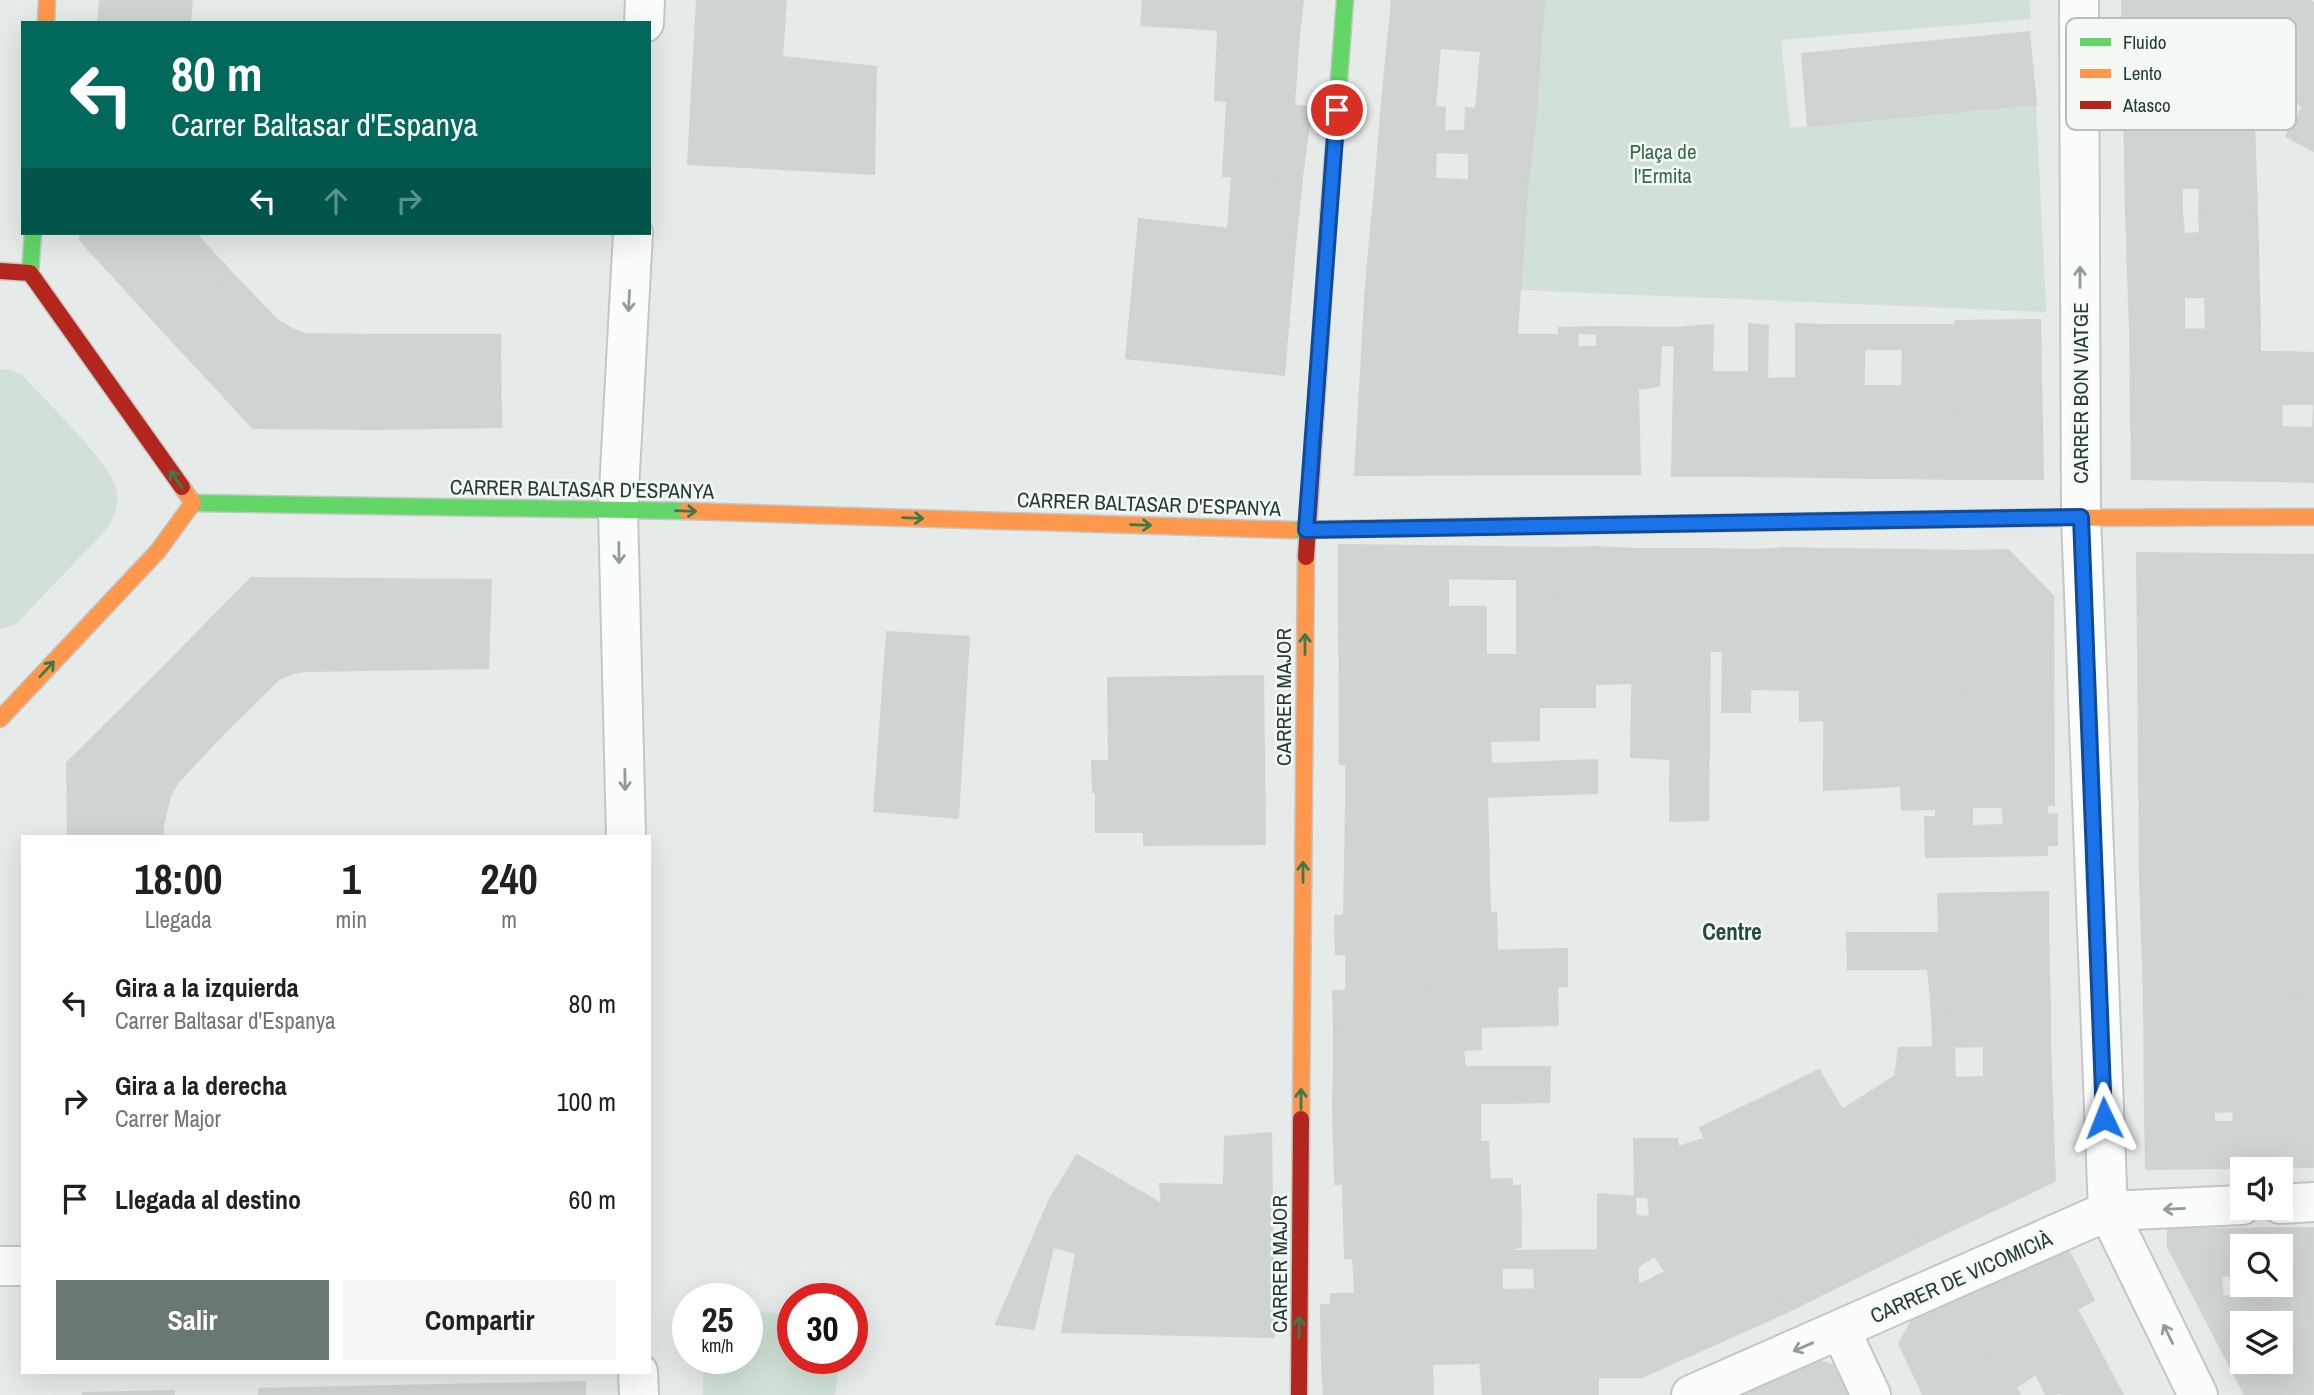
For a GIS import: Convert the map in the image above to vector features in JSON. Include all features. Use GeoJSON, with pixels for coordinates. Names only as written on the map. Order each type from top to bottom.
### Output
{"type":"FeatureCollection","features":[{"type":"Feature","properties":{"kind":"street"},"geometry":{"type":"LineString","coordinates":[[46,21],[47,0]]}},
{"type":"Feature","properties":{"kind":"street"},"geometry":{"type":"LineString","coordinates":[[644,21],[645,0]]}},
{"type":"Feature","properties":{"kind":"street","name":"CARRER MAJOR"},"geometry":{"type":"LineString","coordinates":[[1299,1395],[1306,530],[1345,0]]}},
{"type":"Feature","properties":{"kind":"street","name":"CARRER BON VIATGE"},"geometry":{"type":"LineString","coordinates":[[2079,0],[2079,18]]}},
{"type":"Feature","properties":{"kind":"street","name":"CARRER BON VIATGE"},"geometry":{"type":"LineString","coordinates":[[2080,130],[2081,517],[2108,1211],[2198,1395]]}},
{"type":"Feature","properties":{"kind":"street"},"geometry":{"type":"LineString","coordinates":[[0,719],[158,551],[194,503],[30,273],[33,235]]}},
{"type":"Feature","properties":{"kind":"street"},"geometry":{"type":"LineString","coordinates":[[626,835],[618,509],[633,235]]}},
{"type":"Feature","properties":{"kind":"street"},"geometry":{"type":"LineString","coordinates":[[0,271],[30,273]]}},
{"type":"Feature","properties":{"kind":"street","name":"CARRER BALTASAR D'ESPANYA"},"geometry":{"type":"LineString","coordinates":[[194,503],[618,509],[1306,530],[2081,517],[2314,517]]}},
{"type":"Feature","properties":{"kind":"street"},"geometry":{"type":"LineString","coordinates":[[2293,1203],[2314,1202]]}},
{"type":"Feature","properties":{"kind":"street","name":"CARRER DE VICOMICIÀ"},"geometry":{"type":"LineString","coordinates":[[1691,1395],[2108,1211],[2230,1206]]}},
{"type":"Feature","properties":{"kind":"street"},"geometry":{"type":"LineString","coordinates":[[0,1266],[21,1266]]}},
{"type":"Feature","properties":{"kind":"street"},"geometry":{"type":"LineString","coordinates":[[1841,1331],[1871,1395]]}},
{"type":"Feature","properties":{"kind":"street"},"geometry":{"type":"LineString","coordinates":[[638,1374],[639,1395]]}},
{"type":"Feature","properties":{"kind":"green space","name":"Plaça de l'Ermita"},"geometry":{"type":"Polygon","coordinates":[[[1544,0],[2029,0],[2031,19],[1781,40],[1790,128],[2036,104],[2046,312],[1520,290],[1544,0]]]}},
{"type":"Feature","properties":{"kind":"green space"},"geometry":{"type":"Polygon","coordinates":[[[7,369],[21,374],[89,446],[111,476],[116,488],[117,505],[106,530],[15,625],[0,629],[0,370],[7,369]]]}},
{"type":"Feature","properties":{"kind":"green space"},"geometry":{"type":"Polygon","coordinates":[[[763,1312],[777,1314],[777,1374],[838,1374],[835,1395],[703,1395],[704,1374],[763,1374],[763,1312]]]}},
{"type":"Feature","properties":{"kind":"building"},"geometry":{"type":"Polygon","coordinates":[[[100,0],[192,0],[190,21],[98,21],[100,0]]]}},
{"type":"Feature","properties":{"kind":"building"},"geometry":{"type":"Polygon","coordinates":[[[697,0],[786,0],[782,57],[876,67],[874,174],[688,164],[697,0]]]}},
{"type":"Feature","properties":{"kind":"building"},"geometry":{"type":"Polygon","coordinates":[[[1143,0],[1303,0],[1299,35],[1141,25],[1143,0]]]}},
{"type":"Feature","properties":{"kind":"building"},"geometry":{"type":"Polygon","coordinates":[[[1392,0],[1544,0],[1536,112],[1476,108],[1481,51],[1440,48],[1435,106],[1382,101],[1392,0]]]}},
{"type":"Feature","properties":{"kind":"building"},"geometry":{"type":"Polygon","coordinates":[[[2122,0],[2308,0],[2314,3],[2314,86],[2302,106],[2296,102],[2296,18],[2122,18],[2122,0]]]}},
{"type":"Feature","properties":{"kind":"building"},"geometry":{"type":"Polygon","coordinates":[[[1218,31],[1299,35],[1294,106],[1215,100],[1218,31]]]}},
{"type":"Feature","properties":{"kind":"building"},"geometry":{"type":"Polygon","coordinates":[[[2029,32],[2036,104],[1808,126],[1802,54],[2029,32]]]}},
{"type":"Feature","properties":{"kind":"building"},"geometry":{"type":"Polygon","coordinates":[[[2314,87],[2314,151],[2286,136],[2289,130],[2296,130],[2296,118],[2314,87]]]}},
{"type":"Feature","properties":{"kind":"building"},"geometry":{"type":"Polygon","coordinates":[[[1227,101],[1312,107],[1307,140],[1225,138],[1227,101]]]}},
{"type":"Feature","properties":{"kind":"building"},"geometry":{"type":"Polygon","coordinates":[[[1382,101],[1445,108],[1444,131],[1465,131],[1466,108],[1536,112],[1528,183],[1469,180],[1469,153],[1436,152],[1435,178],[1376,176],[1382,101]]]}},
{"type":"Feature","properties":{"kind":"building"},"geometry":{"type":"Polygon","coordinates":[[[2125,130],[2254,130],[2257,209],[2199,211],[2200,188],[2182,188],[2182,212],[2126,213],[2125,130]]]}},
{"type":"Feature","properties":{"kind":"building"},"geometry":{"type":"Polygon","coordinates":[[[1225,138],[1307,140],[1302,178],[1223,176],[1225,138]]]}},
{"type":"Feature","properties":{"kind":"building"},"geometry":{"type":"Polygon","coordinates":[[[1232,176],[1302,178],[1296,236],[1228,229],[1232,176]]]}},
{"type":"Feature","properties":{"kind":"building"},"geometry":{"type":"Polygon","coordinates":[[[1376,176],[1528,183],[1520,290],[1366,284],[1376,176]]]}},
{"type":"Feature","properties":{"kind":"building"},"geometry":{"type":"Polygon","coordinates":[[[2257,209],[2260,328],[2206,330],[2205,297],[2184,297],[2184,330],[2130,331],[2126,213],[2182,212],[2184,234],[2200,233],[2199,211],[2257,209]]]}},
{"type":"Feature","properties":{"kind":"building"},"geometry":{"type":"Polygon","coordinates":[[[1139,219],[1296,236],[1284,375],[1126,358],[1139,219]]]}},
{"type":"Feature","properties":{"kind":"building"},"geometry":{"type":"Polygon","coordinates":[[[81,235],[197,235],[231,272],[165,333],[80,240],[81,235]]]}},
{"type":"Feature","properties":{"kind":"building"},"geometry":{"type":"Polygon","coordinates":[[[231,272],[277,320],[294,330],[305,334],[378,335],[374,429],[253,428],[165,333],[231,272]]]}},
{"type":"Feature","properties":{"kind":"building"},"geometry":{"type":"Polygon","coordinates":[[[1366,284],[1520,290],[1517,335],[1559,335],[1559,474],[1355,475],[1366,284]]]}},
{"type":"Feature","properties":{"kind":"building"},"geometry":{"type":"Polygon","coordinates":[[[2040,320],[2043,479],[1957,479],[1955,321],[2040,320]]]}},
{"type":"Feature","properties":{"kind":"building"},"geometry":{"type":"Polygon","coordinates":[[[1749,324],[1768,326],[1767,379],[1796,378],[1796,324],[1826,325],[1825,477],[1749,476],[1749,324]]]}},
{"type":"Feature","properties":{"kind":"building"},"geometry":{"type":"Polygon","coordinates":[[[1713,325],[1709,476],[1672,476],[1675,328],[1713,325]]]}},
{"type":"Feature","properties":{"kind":"building"},"geometry":{"type":"Polygon","coordinates":[[[1826,325],[1903,325],[1903,349],[1864,349],[1863,478],[1825,477],[1826,325]]]}},
{"type":"Feature","properties":{"kind":"building"},"geometry":{"type":"Polygon","coordinates":[[[1903,325],[1955,325],[1957,479],[1901,478],[1903,325]]]}},
{"type":"Feature","properties":{"kind":"building"},"geometry":{"type":"Polygon","coordinates":[[[1597,327],[1598,334],[1578,333],[1577,347],[1597,347],[1597,474],[1559,474],[1559,328],[1597,327]]]}},
{"type":"Feature","properties":{"kind":"building"},"geometry":{"type":"Polygon","coordinates":[[[1597,327],[1675,328],[1676,345],[1661,345],[1659,386],[1638,389],[1640,474],[1597,474],[1597,327]]]}},
{"type":"Feature","properties":{"kind":"building"},"geometry":{"type":"Polygon","coordinates":[[[2260,328],[2260,352],[2282,352],[2281,481],[2132,479],[2130,331],[2260,328]]]}},
{"type":"Feature","properties":{"kind":"building"},"geometry":{"type":"Polygon","coordinates":[[[378,335],[500,335],[501,427],[374,429],[378,335]]]}},
{"type":"Feature","properties":{"kind":"building"},"geometry":{"type":"Polygon","coordinates":[[[2282,352],[2314,353],[2314,404],[2281,404],[2282,352]]]}},
{"type":"Feature","properties":{"kind":"building"},"geometry":{"type":"Polygon","coordinates":[[[1712,372],[1750,372],[1749,476],[1709,476],[1712,372]]]}},
{"type":"Feature","properties":{"kind":"building"},"geometry":{"type":"Polygon","coordinates":[[[1864,386],[1903,386],[1901,478],[1863,478],[1864,386]]]}},
{"type":"Feature","properties":{"kind":"building"},"geometry":{"type":"Polygon","coordinates":[[[2314,404],[2314,482],[2281,481],[2282,427],[2313,428],[2314,404]]]}},
{"type":"Feature","properties":{"kind":"building"},"geometry":{"type":"Polygon","coordinates":[[[1339,545],[1506,547],[1507,579],[1339,577],[1339,545]]]}},
{"type":"Feature","properties":{"kind":"building"},"geometry":{"type":"Polygon","coordinates":[[[1506,547],[1559,548],[1558,606],[1517,605],[1517,579],[1507,579],[1506,547]]]}},
{"type":"Feature","properties":{"kind":"building"},"geometry":{"type":"Polygon","coordinates":[[[1596,547],[1595,606],[1558,606],[1559,548],[1596,547]]]}},
{"type":"Feature","properties":{"kind":"building"},"geometry":{"type":"Polygon","coordinates":[[[1596,547],[1635,549],[1633,683],[1596,684],[1596,547]]]}},
{"type":"Feature","properties":{"kind":"building"},"geometry":{"type":"Polygon","coordinates":[[[1787,548],[1787,670],[1750,670],[1752,550],[1787,548]]]}},
{"type":"Feature","properties":{"kind":"building"},"geometry":{"type":"Polygon","coordinates":[[[1787,548],[1825,549],[1824,720],[1800,721],[1800,690],[1750,689],[1750,670],[1787,670],[1787,548]]]}},
{"type":"Feature","properties":{"kind":"building"},"geometry":{"type":"Polygon","coordinates":[[[1635,549],[1671,549],[1671,759],[1631,757],[1635,549]]]}},
{"type":"Feature","properties":{"kind":"building"},"geometry":{"type":"Polygon","coordinates":[[[1671,549],[1711,549],[1708,820],[1670,821],[1671,549]]]}},
{"type":"Feature","properties":{"kind":"building"},"geometry":{"type":"Polygon","coordinates":[[[1711,549],[1752,550],[1750,712],[1722,712],[1723,651],[1710,651],[1711,549]]]}},
{"type":"Feature","properties":{"kind":"building"},"geometry":{"type":"Polygon","coordinates":[[[1825,549],[1924,550],[1924,809],[1902,810],[1901,786],[1824,790],[1825,549]]]}},
{"type":"Feature","properties":{"kind":"building"},"geometry":{"type":"Polygon","coordinates":[[[1924,550],[1967,551],[1969,694],[1924,693],[1924,550]]]}},
{"type":"Feature","properties":{"kind":"building"},"geometry":{"type":"Polygon","coordinates":[[[2008,550],[2053,596],[2054,805],[1924,809],[1924,693],[1969,694],[1967,551],[2008,550]]]}},
{"type":"Feature","properties":{"kind":"building"},"geometry":{"type":"Polygon","coordinates":[[[2137,553],[2314,555],[2314,753],[2139,761],[2137,553]]]}},
{"type":"Feature","properties":{"kind":"building"},"geometry":{"type":"Polygon","coordinates":[[[1339,577],[1448,578],[1448,608],[1339,607],[1339,577]]]}},
{"type":"Feature","properties":{"kind":"building"},"geometry":{"type":"Polygon","coordinates":[[[251,578],[294,673],[279,679],[226,731],[161,670],[251,578]]]}},
{"type":"Feature","properties":{"kind":"building"},"geometry":{"type":"Polygon","coordinates":[[[251,578],[491,580],[488,668],[294,673],[251,578]]]}},
{"type":"Feature","properties":{"kind":"building"},"geometry":{"type":"Polygon","coordinates":[[[1517,605],[1595,606],[1595,707],[1539,707],[1539,740],[1490,741],[1491,764],[1340,764],[1339,607],[1486,607],[1486,655],[1517,655],[1517,605]]]}},
{"type":"Feature","properties":{"kind":"building"},"geometry":{"type":"Polygon","coordinates":[[[887,632],[969,637],[958,818],[874,811],[887,632]]]}},
{"type":"Feature","properties":{"kind":"building"},"geometry":{"type":"Polygon","coordinates":[[[161,670],[226,731],[178,782],[170,796],[167,809],[67,763],[161,670]]]}},
{"type":"Feature","properties":{"kind":"building"},"geometry":{"type":"Polygon","coordinates":[[[1263,676],[1265,844],[1144,845],[1144,832],[1096,832],[1096,792],[1093,792],[1092,761],[1109,761],[1108,678],[1263,676]]]}},
{"type":"Feature","properties":{"kind":"building"},"geometry":{"type":"Polygon","coordinates":[[[2314,753],[2314,877],[2140,882],[2139,761],[2314,753]]]}},
{"type":"Feature","properties":{"kind":"building"},"geometry":{"type":"Polygon","coordinates":[[[1597,760],[1597,793],[1346,802],[1346,764],[1491,764],[1597,760]]]}},
{"type":"Feature","properties":{"kind":"building"},"geometry":{"type":"Polygon","coordinates":[[[67,763],[167,809],[163,835],[68,835],[67,763]]]}},
{"type":"Feature","properties":{"kind":"building"},"geometry":{"type":"Polygon","coordinates":[[[1487,797],[1490,913],[1344,916],[1346,802],[1487,797]]]}},
{"type":"Feature","properties":{"kind":"building"},"geometry":{"type":"Polygon","coordinates":[[[2047,806],[2047,815],[2057,814],[2057,845],[2047,845],[2047,855],[1926,857],[1925,817],[1936,817],[1936,810],[1972,809],[1972,826],[2004,825],[2002,807],[2047,806]]]}},
{"type":"Feature","properties":{"kind":"building"},"geometry":{"type":"Polygon","coordinates":[[[2314,877],[2314,995],[2144,994],[2140,882],[2314,877]]]}},
{"type":"Feature","properties":{"kind":"building"},"geometry":{"type":"Polygon","coordinates":[[[2048,892],[2048,932],[1939,932],[1938,894],[2048,892]]]}},
{"type":"Feature","properties":{"kind":"building"},"geometry":{"type":"Polygon","coordinates":[[[1496,913],[1497,951],[1336,954],[1335,916],[1496,913]]]}},
{"type":"Feature","properties":{"kind":"building"},"geometry":{"type":"Polygon","coordinates":[[[2048,932],[2049,969],[1848,969],[1847,933],[2048,932]]]}},
{"type":"Feature","properties":{"kind":"building"},"geometry":{"type":"Polygon","coordinates":[[[1567,949],[1567,986],[1346,991],[1346,954],[1567,949]]]}},
{"type":"Feature","properties":{"kind":"building"},"geometry":{"type":"Polygon","coordinates":[[[2049,969],[2050,1006],[1932,1011],[1928,970],[2049,969]]]}},
{"type":"Feature","properties":{"kind":"building"},"geometry":{"type":"Polygon","coordinates":[[[1557,985],[1558,1025],[1334,1030],[1333,991],[1557,985]]]}},
{"type":"Feature","properties":{"kind":"building"},"geometry":{"type":"Polygon","coordinates":[[[2144,994],[2314,995],[2314,1109],[2145,1114],[2144,994]]]}},
{"type":"Feature","properties":{"kind":"building"},"geometry":{"type":"Polygon","coordinates":[[[2050,1006],[2050,1045],[1933,1047],[1932,1011],[2050,1006]]]}},
{"type":"Feature","properties":{"kind":"building"},"geometry":{"type":"Polygon","coordinates":[[[1481,1027],[1481,1049],[1463,1050],[1465,1067],[1334,1069],[1334,1030],[1481,1027]]]}},
{"type":"Feature","properties":{"kind":"building"},"geometry":{"type":"Polygon","coordinates":[[[2050,1045],[2055,1181],[1921,1245],[1842,1110],[1895,1076],[1899,1048],[1954,1047],[1955,1078],[1984,1077],[1984,1047],[2050,1045]]]}},
{"type":"Feature","properties":{"kind":"building"},"geometry":{"type":"Polygon","coordinates":[[[1550,1067],[1549,1102],[1333,1106],[1334,1069],[1550,1067]]]}},
{"type":"Feature","properties":{"kind":"building"},"geometry":{"type":"Polygon","coordinates":[[[1819,1070],[1921,1245],[1785,1313],[1700,1128],[1819,1070]]]}},
{"type":"Feature","properties":{"kind":"building"},"geometry":{"type":"Polygon","coordinates":[[[1480,1104],[1480,1142],[1334,1146],[1333,1106],[1480,1104]]]}},
{"type":"Feature","properties":{"kind":"building"},"geometry":{"type":"Polygon","coordinates":[[[2304,1109],[2305,1167],[2293,1167],[2293,1157],[2230,1157],[2230,1168],[2146,1169],[2145,1114],[2214,1112],[2214,1122],[2234,1122],[2233,1111],[2304,1109]]]}},
{"type":"Feature","properties":{"kind":"building"},"geometry":{"type":"Polygon","coordinates":[[[2304,1109],[2314,1109],[2314,1167],[2305,1167],[2304,1109]]]}},
{"type":"Feature","properties":{"kind":"building"},"geometry":{"type":"Polygon","coordinates":[[[1271,1133],[1274,1337],[1062,1332],[1076,1253],[1053,1247],[1034,1329],[996,1324],[1049,1201],[1077,1155],[1162,1204],[1160,1184],[1224,1185],[1225,1137],[1271,1133]]]}},
{"type":"Feature","properties":{"kind":"building"},"geometry":{"type":"Polygon","coordinates":[[[1634,1139],[1677,1139],[1678,1147],[1704,1139],[1785,1313],[1642,1377],[1639,1285],[1665,1272],[1655,1256],[1638,1266],[1636,1216],[1650,1217],[1648,1197],[1635,1197],[1634,1139]]]}},
{"type":"Feature","properties":{"kind":"building"},"geometry":{"type":"Polygon","coordinates":[[[1488,1142],[1490,1180],[1335,1184],[1334,1146],[1488,1142]]]}},
{"type":"Feature","properties":{"kind":"building"},"geometry":{"type":"Polygon","coordinates":[[[1512,1179],[1512,1186],[1520,1186],[1521,1247],[1512,1248],[1513,1255],[1345,1258],[1343,1183],[1512,1179]]]}},
{"type":"Feature","properties":{"kind":"building"},"geometry":{"type":"Polygon","coordinates":[[[1598,1194],[1635,1197],[1642,1377],[1598,1377],[1598,1194]]]}},
{"type":"Feature","properties":{"kind":"building"},"geometry":{"type":"Polygon","coordinates":[[[2314,1228],[2314,1295],[2293,1295],[2293,1234],[2230,1234],[2230,1276],[2221,1276],[2223,1297],[2194,1297],[2168,1247],[2168,1229],[2314,1228]]]}},
{"type":"Feature","properties":{"kind":"building"},"geometry":{"type":"Polygon","coordinates":[[[2065,1244],[2094,1300],[1992,1354],[1967,1295],[2065,1244]]]}},
{"type":"Feature","properties":{"kind":"building"},"geometry":{"type":"Polygon","coordinates":[[[1596,1250],[1596,1288],[1535,1291],[1534,1268],[1502,1268],[1502,1292],[1355,1293],[1353,1257],[1513,1255],[1512,1251],[1596,1250]]]}},
{"type":"Feature","properties":{"kind":"building"},"geometry":{"type":"Polygon","coordinates":[[[1596,1288],[1598,1361],[1322,1366],[1321,1305],[1331,1305],[1331,1294],[1596,1288]]]}},
{"type":"Feature","properties":{"kind":"building"},"geometry":{"type":"Polygon","coordinates":[[[1967,1295],[1992,1354],[1921,1390],[1899,1344],[1912,1320],[1967,1295]]]}},
{"type":"Feature","properties":{"kind":"building"},"geometry":{"type":"Polygon","coordinates":[[[2314,1295],[2314,1395],[2245,1395],[2234,1374],[2293,1374],[2293,1311],[2230,1311],[2230,1366],[2194,1297],[2314,1295]]]}},
{"type":"Feature","properties":{"kind":"building"},"geometry":{"type":"Polygon","coordinates":[[[2077,1309],[2123,1395],[2062,1395],[2060,1392],[2046,1395],[2036,1374],[2016,1387],[1998,1351],[2077,1309]]]}},
{"type":"Feature","properties":{"kind":"building"},"geometry":{"type":"Polygon","coordinates":[[[1998,1351],[2020,1395],[1923,1395],[1921,1390],[1998,1351]]]}},
{"type":"Feature","properties":{"kind":"building"},"geometry":{"type":"Polygon","coordinates":[[[1812,1358],[1847,1371],[1856,1395],[1738,1395],[1812,1358]]]}},
{"type":"Feature","properties":{"kind":"building"},"geometry":{"type":"Polygon","coordinates":[[[1598,1361],[1598,1395],[1483,1395],[1480,1363],[1598,1361]]]}},
{"type":"Feature","properties":{"kind":"building"},"geometry":{"type":"Polygon","coordinates":[[[1432,1364],[1433,1395],[1324,1395],[1322,1366],[1432,1364]]]}},
{"type":"Feature","properties":{"kind":"building"},"geometry":{"type":"Polygon","coordinates":[[[585,1382],[585,1395],[259,1395],[259,1389],[585,1382]]]}},
{"type":"Feature","properties":{"kind":"building"},"geometry":{"type":"Polygon","coordinates":[[[174,1391],[174,1395],[83,1395],[83,1393],[174,1391]]]}},
{"type":"Feature","properties":{"kind":"traffic: fast"},"geometry":{"type":"LineString","coordinates":[[1329,211],[1345,0]]}},
{"type":"Feature","properties":{"kind":"traffic: fast"},"geometry":{"type":"LineString","coordinates":[[30,273],[33,235]]}},
{"type":"Feature","properties":{"kind":"traffic: fast"},"geometry":{"type":"LineString","coordinates":[[193,503],[686,511]]}},
{"type":"Feature","properties":{"kind":"traffic: fast"},"geometry":{"type":"LineString","coordinates":[[1291,530],[2018,518]]}},
{"type":"Feature","properties":{"kind":"traffic: slow"},"geometry":{"type":"LineString","coordinates":[[46,21],[47,0]]}},
{"type":"Feature","properties":{"kind":"traffic: slow"},"geometry":{"type":"LineString","coordinates":[[0,719],[158,551],[193,503],[182,487]]}},
{"type":"Feature","properties":{"kind":"traffic: slow"},"geometry":{"type":"LineString","coordinates":[[686,511],[1291,530]]}},
{"type":"Feature","properties":{"kind":"traffic: slow"},"geometry":{"type":"LineString","coordinates":[[2018,518],[2314,517]]}},
{"type":"Feature","properties":{"kind":"traffic: slow"},"geometry":{"type":"LineString","coordinates":[[1301,1119],[1306,557]]}},
{"type":"Feature","properties":{"kind":"traffic: jam"},"geometry":{"type":"LineString","coordinates":[[1306,557],[1329,211]]}},
{"type":"Feature","properties":{"kind":"traffic: jam"},"geometry":{"type":"LineString","coordinates":[[0,271],[30,273],[182,487]]}},
{"type":"Feature","properties":{"kind":"traffic: jam"},"geometry":{"type":"LineString","coordinates":[[1299,1395],[1301,1119]]}},
{"type":"Feature","properties":{"kind":"district","name":"Centre"},"geometry":{"type":"Point","coordinates":[1732,931]}},
{"type":"Feature","properties":{"kind":"route"},"geometry":{"type":"LineString","coordinates":[[1337,110],[1306,530],[2081,517],[2104,1118]]}}]}
